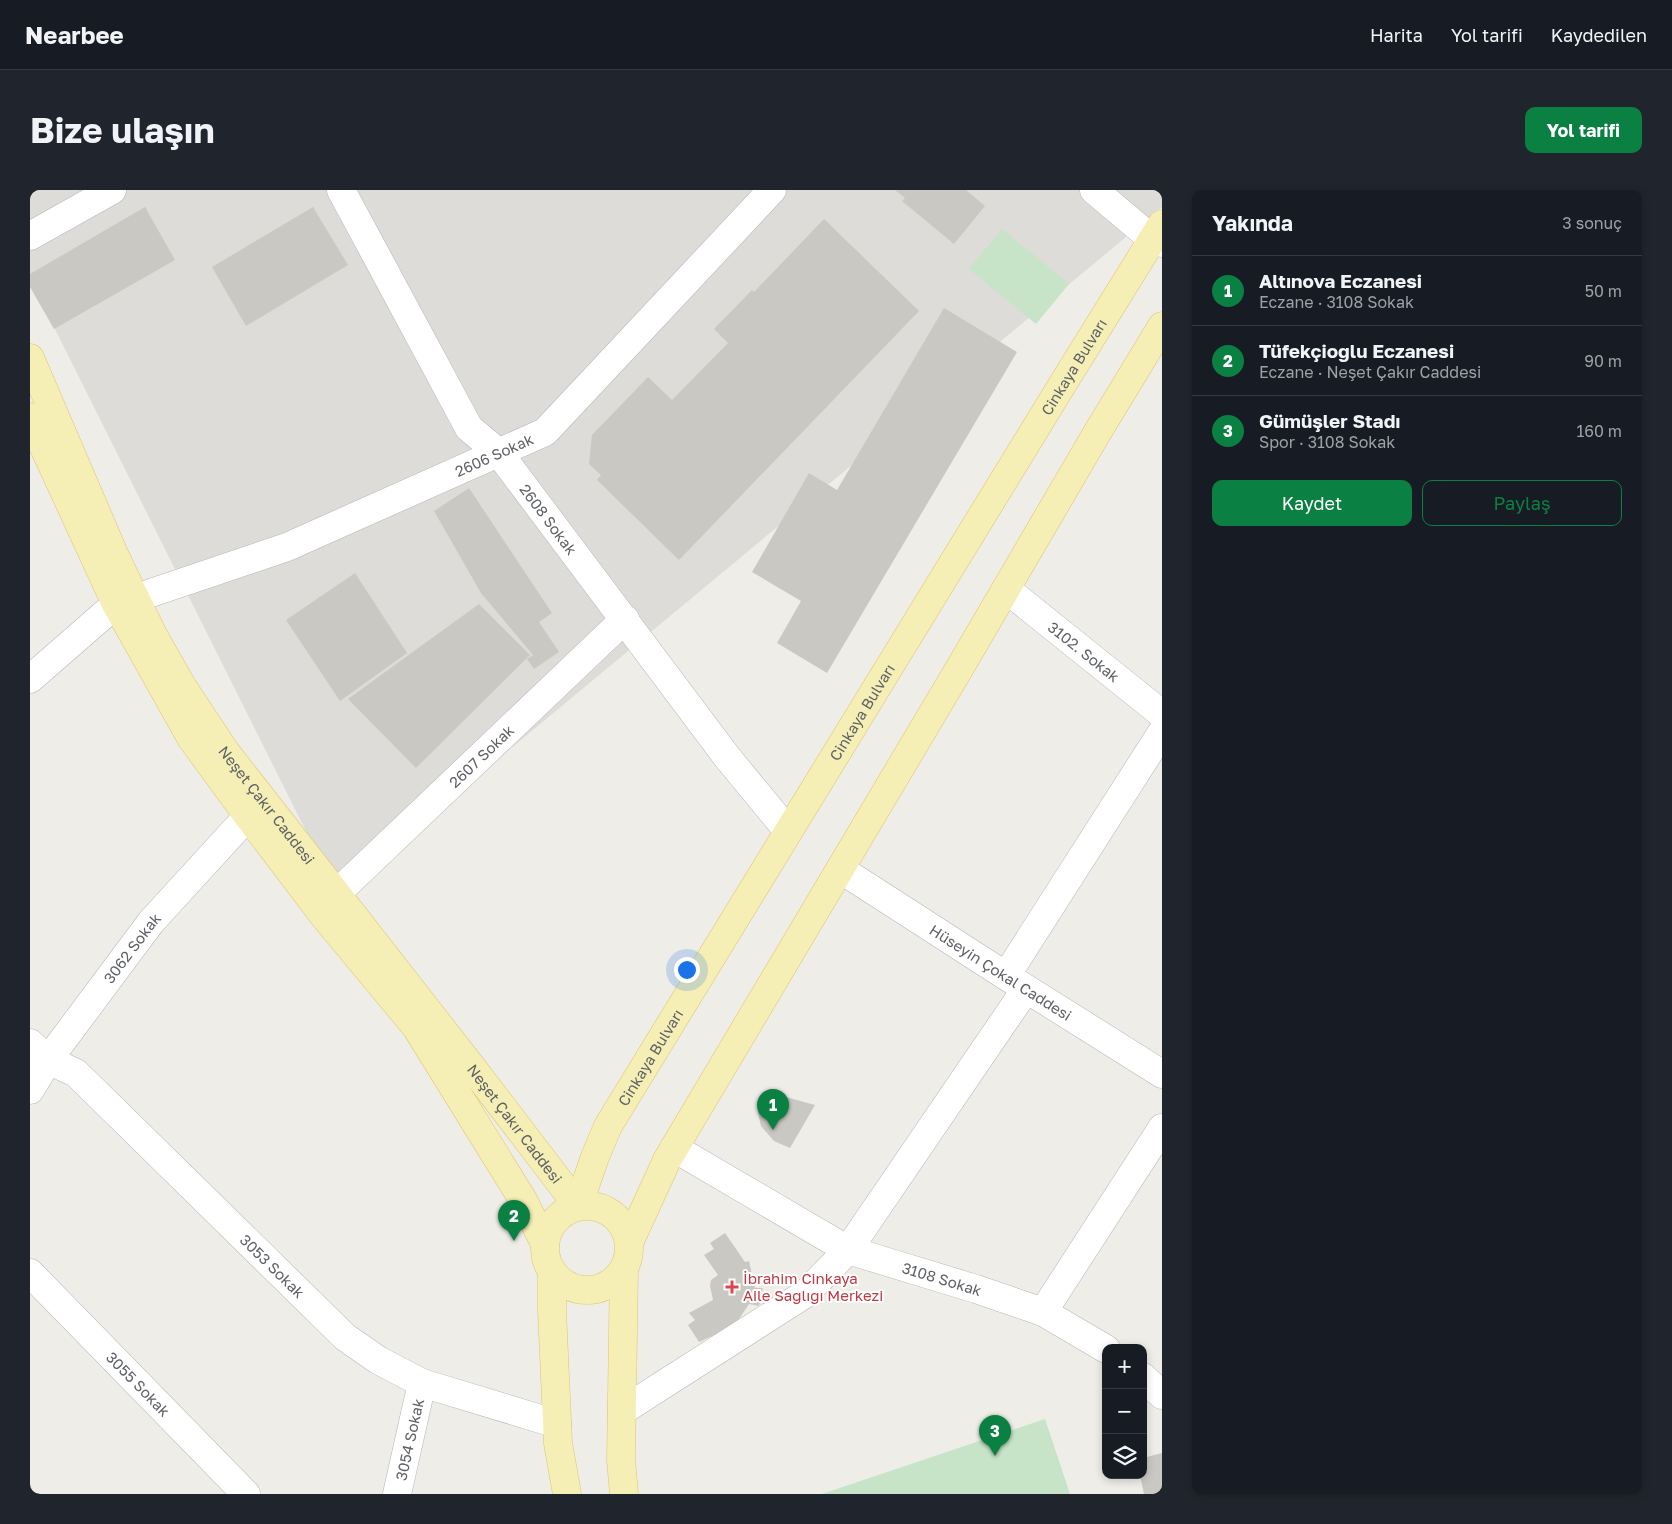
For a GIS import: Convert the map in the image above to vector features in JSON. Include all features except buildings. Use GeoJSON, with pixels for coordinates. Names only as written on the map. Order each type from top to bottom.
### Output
{"type":"FeatureCollection","features":[{"type":"Feature","properties":{"kind":"main road","name":"Cinkaya Bulvarı"},"geometry":{"type":"LineString","coordinates":[[578,1206],[608,1126],[788,831],[1159,235]]}},
{"type":"Feature","properties":{"kind":"main road"},"geometry":{"type":"LineString","coordinates":[[629,1243],[674,1148],[1162,326]]}},
{"type":"Feature","properties":{"kind":"main road","name":"Neşet Çakır Caddesi"},"geometry":{"type":"LineString","coordinates":[[30,358],[114,554],[126,601],[153,635],[182,686],[224,751],[337,893],[578,1206]]}},
{"type":"Feature","properties":{"kind":"main road","name":"Neşet Çakır Caddesi"},"geometry":{"type":"LineString","coordinates":[[30,417],[126,601],[192,738],[323,915],[416,1027],[523,1200],[545,1244]]}},
{"type":"Feature","properties":{"kind":"main road"},"geometry":{"type":"LineString","coordinates":[[624,1269],[614,1280],[602,1288],[588,1290],[574,1288],[562,1282],[552,1272],[546,1258],[545,1244],[548,1231],[566,1211],[578,1206],[590,1205],[612,1213],[626,1231],[629,1243],[624,1269],[622,1412],[624,1494]]}},
{"type":"Feature","properties":{"kind":"main road"},"geometry":{"type":"LineString","coordinates":[[552,1272],[558,1443],[567,1494]]}},
{"type":"Feature","properties":{"kind":"street"},"geometry":{"type":"LineString","coordinates":[[30,236],[112,190]]}},
{"type":"Feature","properties":{"kind":"street","name":"2608 Sokak"},"geometry":{"type":"LineString","coordinates":[[341,190],[468,428],[499,453],[727,757],[788,831]]}},
{"type":"Feature","properties":{"kind":"street","name":"2606 Sokak"},"geometry":{"type":"LineString","coordinates":[[126,601],[287,547],[545,432],[772,190]]}},
{"type":"Feature","properties":{"kind":"street"},"geometry":{"type":"LineString","coordinates":[[1094,190],[1159,235]]}},
{"type":"Feature","properties":{"kind":"street","name":"3102. Sokak"},"geometry":{"type":"LineString","coordinates":[[1006,589],[1162,714]]}},
{"type":"Feature","properties":{"kind":"street"},"geometry":{"type":"LineString","coordinates":[[30,680],[126,601]]}},
{"type":"Feature","properties":{"kind":"street","name":"2607 Sokak"},"geometry":{"type":"LineString","coordinates":[[337,893],[625,619]]}},
{"type":"Feature","properties":{"kind":"street"},"geometry":{"type":"LineString","coordinates":[[622,1412],[805,1294],[848,1250],[1016,983],[1162,732]]}},
{"type":"Feature","properties":{"kind":"street","name":"3062 Sokak"},"geometry":{"type":"LineString","coordinates":[[30,1090],[39,1051],[151,922],[248,816]]}},
{"type":"Feature","properties":{"kind":"street","name":"Hüseyin Çokal Caddesi"},"geometry":{"type":"LineString","coordinates":[[840,869],[1016,983],[1162,1074]]}},
{"type":"Feature","properties":{"kind":"street","name":"3053 Sokak"},"geometry":{"type":"LineString","coordinates":[[39,1051],[76,1073],[345,1337],[378,1360],[422,1383],[557,1424]]}},
{"type":"Feature","properties":{"kind":"street"},"geometry":{"type":"LineString","coordinates":[[1043,1312],[1162,1128]]}},
{"type":"Feature","properties":{"kind":"street","name":"3108 Sokak"},"geometry":{"type":"LineString","coordinates":[[674,1148],[848,1250],[976,1288],[1043,1312],[1102,1347]]}},
{"type":"Feature","properties":{"kind":"street","name":"3055 Sokak"},"geometry":{"type":"LineString","coordinates":[[30,1273],[243,1493]]}},
{"type":"Feature","properties":{"kind":"street"},"geometry":{"type":"LineString","coordinates":[[1147,1381],[1162,1394]]}},
{"type":"Feature","properties":{"kind":"street","name":"3054 Sokak"},"geometry":{"type":"LineString","coordinates":[[397,1494],[422,1383]]}},
{"type":"Feature","properties":{"kind":"shaded area"},"geometry":{"type":"Polygon","coordinates":[[[30,190],[1162,190],[1162,207],[337,893],[30,279],[30,190]]]}},
{"type":"Feature","properties":{"kind":"green space"},"geometry":{"type":"Polygon","coordinates":[[[1002,229],[1069,284],[1036,324],[969,269],[1002,229]]]}},
{"type":"Feature","properties":{"kind":"green space"},"geometry":{"type":"Polygon","coordinates":[[[1045,1419],[1070,1494],[822,1494],[1045,1419]]]}},
{"type":"Feature","properties":{"kind":"place","name":"Altınova Eczanesi"},"geometry":{"type":"Point","coordinates":[773,1130]}},
{"type":"Feature","properties":{"kind":"place","name":"Tüfekçioğlu Eczanesi"},"geometry":{"type":"Point","coordinates":[514,1241]}},
{"type":"Feature","properties":{"kind":"place","name":"İbrahim Cinkaya Aile Sağlığı Merkezi"},"geometry":{"type":"Point","coordinates":[732,1287]}},
{"type":"Feature","properties":{"kind":"place","name":"Gümüşler Stadı"},"geometry":{"type":"Point","coordinates":[995,1456]}}]}
